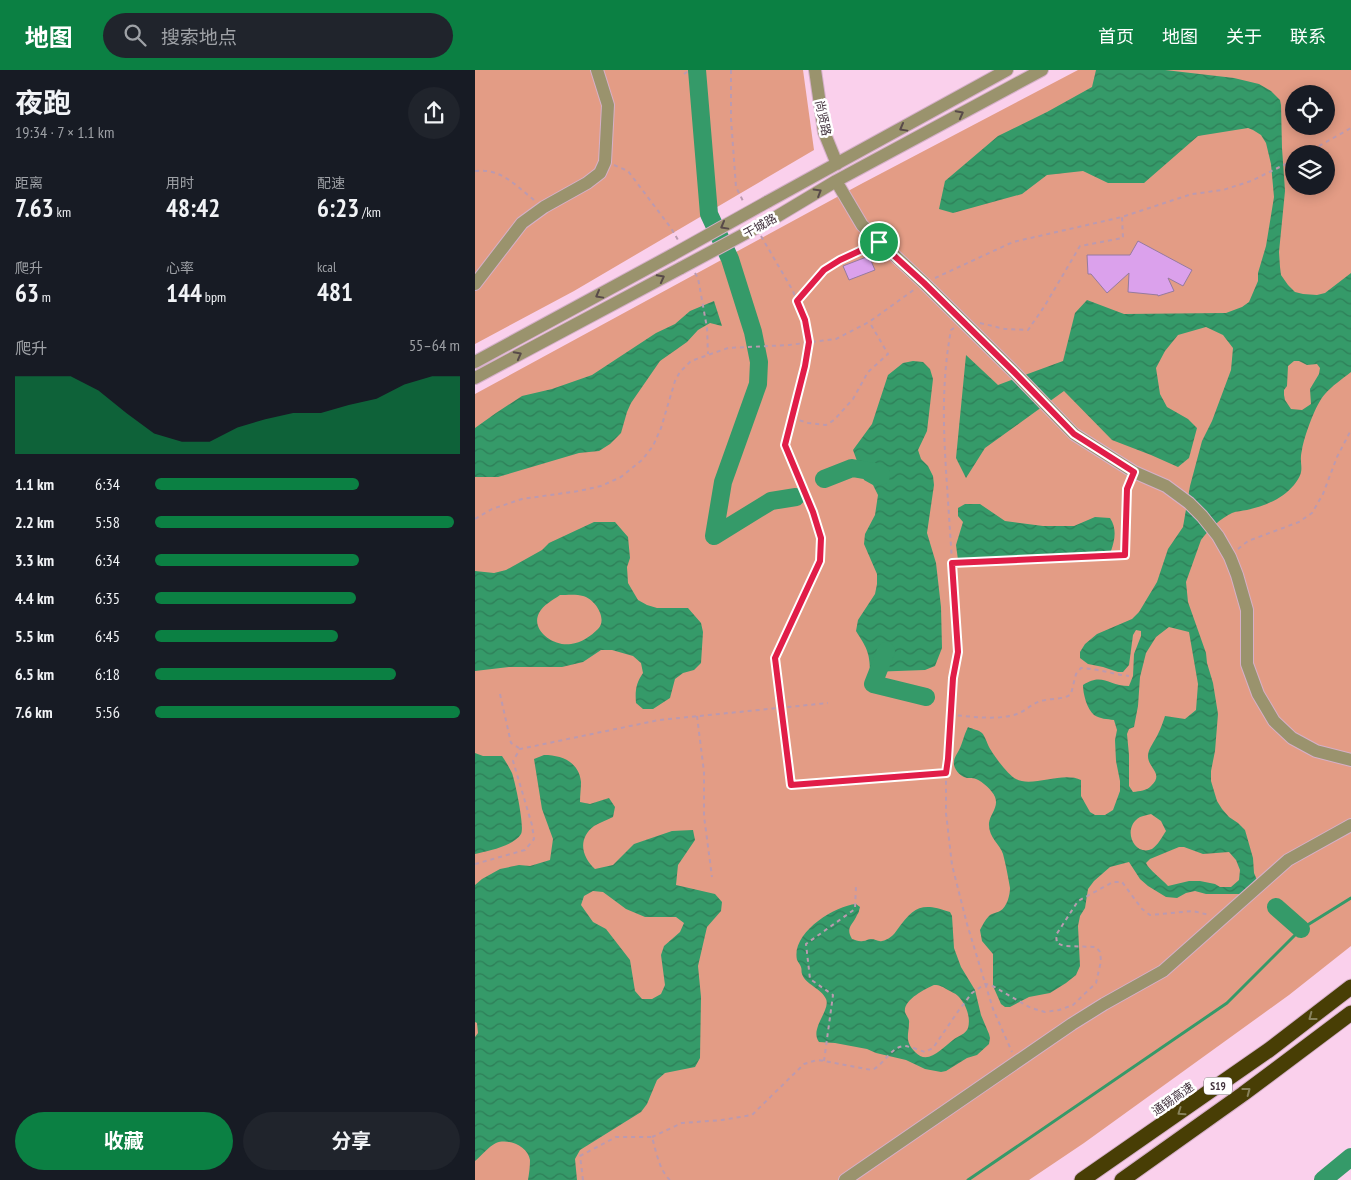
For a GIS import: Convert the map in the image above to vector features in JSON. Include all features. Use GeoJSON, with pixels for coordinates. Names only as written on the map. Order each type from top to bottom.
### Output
{"type":"FeatureCollection","features":[{"type":"Feature","properties":{"kind":"highway","name":"通锡高速"},"geometry":{"type":"LineString","coordinates":[[1082,1180],[1269,1050],[1351,987]]}},
{"type":"Feature","properties":{"kind":"highway","name":"S19"},"geometry":{"type":"LineString","coordinates":[[1122,1180],[1243,1094],[1351,1013]]}},
{"type":"Feature","properties":{"kind":"street"},"geometry":{"type":"LineString","coordinates":[[475,284],[521,223],[600,173],[605,162],[608,105],[597,70]]}},
{"type":"Feature","properties":{"kind":"street","name":"尚贤路"},"geometry":{"type":"LineString","coordinates":[[816,70],[826,132],[838,164]]}},
{"type":"Feature","properties":{"kind":"street","name":"干城路"},"geometry":{"type":"LineString","coordinates":[[475,362],[1007,70]]}},
{"type":"Feature","properties":{"kind":"street","name":"干城路"},"geometry":{"type":"LineString","coordinates":[[475,378],[687,269],[836,181],[1042,70]]}},
{"type":"Feature","properties":{"kind":"street"},"geometry":{"type":"LineString","coordinates":[[836,181],[862,225],[924,283],[1074,434],[1134,472],[1166,486],[1189,503],[1202,516],[1230,557],[1237,575],[1247,610],[1247,664],[1258,694],[1274,721],[1292,738],[1316,751],[1351,760]]}},
{"type":"Feature","properties":{"kind":"street"},"geometry":{"type":"LineString","coordinates":[[845,1180],[1072,1024],[1163,970],[1288,860],[1351,825]]}},
{"type":"Feature","properties":{"kind":"path"},"geometry":{"type":"LineString","coordinates":[[685,74],[690,70]]}},
{"type":"Feature","properties":{"kind":"path"},"geometry":{"type":"LineString","coordinates":[[731,70],[731,119],[736,187],[747,208]]}},
{"type":"Feature","properties":{"kind":"path"},"geometry":{"type":"LineString","coordinates":[[1321,145],[1351,128]]}},
{"type":"Feature","properties":{"kind":"path"},"geometry":{"type":"LineString","coordinates":[[605,162],[627,171],[671,228],[676,250]]}},
{"type":"Feature","properties":{"kind":"path"},"geometry":{"type":"LineString","coordinates":[[475,520],[492,510],[522,499],[579,491],[601,486],[621,477],[642,460],[653,446],[661,428],[679,372],[691,361],[729,348],[789,345],[836,339],[869,322],[924,283],[1013,242],[1121,217],[1192,194],[1223,190],[1251,181],[1285,164]]}},
{"type":"Feature","properties":{"kind":"path"},"geometry":{"type":"LineString","coordinates":[[475,171],[486,170],[503,175],[544,207]]}},
{"type":"Feature","properties":{"kind":"path"},"geometry":{"type":"LineString","coordinates":[[1017,1063],[993,1009],[967,924],[952,865],[946,813],[946,773],[950,715],[953,678],[958,652],[945,460],[943,396],[946,356],[951,330],[964,323],[978,323],[1005,329],[1028,330],[1080,246],[1123,238],[1121,217]]}},
{"type":"Feature","properties":{"kind":"path"},"geometry":{"type":"LineString","coordinates":[[760,234],[793,291],[805,320],[809,342],[805,366],[785,445],[813,512],[821,538],[820,561],[775,658],[791,785],[946,773]]}},
{"type":"Feature","properties":{"kind":"path"},"geometry":{"type":"LineString","coordinates":[[797,301],[824,270],[840,260],[879,242]]}},
{"type":"Feature","properties":{"kind":"path"},"geometry":{"type":"LineString","coordinates":[[687,269],[698,278],[707,328],[708,354]]}},
{"type":"Feature","properties":{"kind":"path"},"geometry":{"type":"LineString","coordinates":[[792,418],[808,423],[826,425],[853,399],[869,372],[887,354],[869,322]]}},
{"type":"Feature","properties":{"kind":"path"},"geometry":{"type":"LineString","coordinates":[[1230,557],[1248,541],[1299,522],[1312,513],[1323,494],[1337,456],[1351,430]]}},
{"type":"Feature","properties":{"kind":"path"},"geometry":{"type":"LineString","coordinates":[[952,563],[1125,555],[1127,489],[1134,472]]}},
{"type":"Feature","properties":{"kind":"path"},"geometry":{"type":"LineString","coordinates":[[950,715],[995,718],[1018,714],[1036,702],[1051,698],[1067,698],[1071,694],[1076,674],[1081,668],[1129,676]]}},
{"type":"Feature","properties":{"kind":"path"},"geometry":{"type":"LineString","coordinates":[[500,694],[511,743],[520,749],[659,720],[828,703]]}},
{"type":"Feature","properties":{"kind":"path"},"geometry":{"type":"LineString","coordinates":[[697,716],[704,772],[704,816],[712,877]]}},
{"type":"Feature","properties":{"kind":"path"},"geometry":{"type":"LineString","coordinates":[[475,864],[525,850],[534,839],[532,825],[513,761],[520,749]]}},
{"type":"Feature","properties":{"kind":"path"},"geometry":{"type":"LineString","coordinates":[[583,1180],[580,1156],[616,1137],[653,1137],[682,1124],[751,1115],[804,1064],[817,1060],[872,1070],[878,1067],[897,1047],[905,1046],[925,1052],[933,1048],[959,1010],[973,993],[985,984],[991,985],[1031,1008],[1045,1012],[1073,1005],[1096,983],[1101,961],[1100,952],[1096,946],[1063,946],[1057,942],[1056,936],[1078,901],[1113,882],[1122,882],[1142,909],[1151,915],[1193,912],[1207,914],[1220,920]]}},
{"type":"Feature","properties":{"kind":"path"},"geometry":{"type":"LineString","coordinates":[[824,1061],[833,995],[809,979],[806,944],[855,909],[856,886]]}},
{"type":"Feature","properties":{"kind":"path"},"geometry":{"type":"LineString","coordinates":[[653,1137],[659,1160],[665,1175],[670,1180]]}},
{"type":"Feature","properties":{"kind":"shaded area"},"geometry":{"type":"Polygon","coordinates":[[[475,70],[803,70],[814,150],[574,291],[475,344],[475,70]]]}},
{"type":"Feature","properties":{"kind":"shaded area"},"geometry":{"type":"Polygon","coordinates":[[[1078,70],[1351,70],[1351,946],[1289,995],[1084,1143],[1029,1180],[475,1180],[475,394],[861,184],[1078,70]]]}},
{"type":"Feature","properties":{"kind":"water"},"geometry":{"type":"Polygon","coordinates":[[[1096,70],[1165,70],[1234,78],[1259,84],[1271,91],[1280,100],[1281,105],[1285,191],[1279,252],[1281,275],[1295,292],[1317,295],[1325,293],[1351,273],[1351,372],[1328,391],[1318,405],[1303,444],[1301,471],[1298,480],[1284,494],[1273,501],[1232,513],[1207,532],[1201,540],[1186,582],[1188,602],[1206,653],[1218,714],[1211,781],[1217,801],[1222,809],[1245,830],[1257,880],[1240,894],[1206,894],[1195,891],[1177,898],[1166,897],[1148,886],[1140,879],[1129,862],[1110,867],[1088,889],[1085,908],[1080,916],[1078,926],[1080,966],[1076,975],[1050,993],[1029,997],[1010,1007],[1005,1007],[1001,1004],[993,986],[993,954],[982,941],[980,930],[989,916],[1005,907],[1010,891],[1003,854],[989,828],[996,801],[987,786],[975,778],[967,778],[958,773],[954,767],[955,758],[968,727],[982,733],[998,760],[1009,774],[1016,779],[1030,782],[1065,777],[1081,780],[1081,796],[1090,812],[1095,815],[1105,815],[1113,810],[1120,791],[1116,761],[1115,740],[1117,730],[1114,720],[1094,715],[1089,709],[1083,685],[1090,681],[1101,680],[1129,686],[1133,676],[1134,654],[1141,631],[1136,630],[1133,635],[1129,665],[1123,672],[1088,664],[1080,658],[1080,652],[1085,644],[1097,634],[1132,619],[1139,612],[1157,582],[1168,549],[1183,527],[1190,486],[1202,441],[1212,421],[1231,370],[1233,348],[1223,335],[1206,327],[1178,335],[1165,351],[1156,368],[1160,394],[1167,407],[1188,419],[1197,428],[1189,458],[1178,467],[1112,440],[1064,391],[985,448],[966,478],[956,458],[966,355],[998,385],[1063,361],[1075,313],[1087,300],[1124,314],[1226,313],[1242,307],[1249,302],[1258,281],[1274,197],[1271,164],[1266,143],[1261,135],[1248,128],[1198,136],[1144,183],[1108,183],[1083,171],[1047,175],[1022,194],[953,213],[939,209],[945,181],[998,136],[1092,87],[1096,70]],[[1294,361],[1288,366],[1287,386],[1284,390],[1284,395],[1291,409],[1302,410],[1311,404],[1310,389],[1319,374],[1320,368],[1317,364],[1307,365],[1294,361]],[[1169,627],[1156,637],[1146,653],[1140,677],[1134,727],[1129,729],[1127,734],[1129,786],[1133,792],[1147,789],[1155,781],[1156,774],[1148,760],[1148,755],[1165,716],[1185,719],[1196,710],[1198,684],[1189,632],[1169,627]],[[1151,814],[1140,817],[1131,828],[1132,840],[1140,849],[1152,849],[1166,831],[1161,821],[1151,814]],[[1179,847],[1150,859],[1146,863],[1168,886],[1189,881],[1200,881],[1220,887],[1231,887],[1239,880],[1240,870],[1236,860],[1229,852],[1203,854],[1179,847]]]}},
{"type":"Feature","properties":{"kind":"water"},"geometry":{"type":"Polygon","coordinates":[[[714,301],[722,326],[710,323],[698,330],[687,342],[660,361],[631,403],[621,433],[610,444],[599,451],[579,453],[498,477],[475,477],[475,428],[522,396],[552,389],[592,375],[656,333],[675,324],[690,311],[714,301]]]}},
{"type":"Feature","properties":{"kind":"water"},"geometry":{"type":"Polygon","coordinates":[[[923,362],[930,369],[933,379],[927,431],[918,450],[921,459],[928,466],[933,476],[934,485],[927,533],[936,563],[941,607],[942,648],[935,666],[925,670],[870,672],[867,650],[856,631],[858,620],[875,594],[877,584],[877,574],[864,544],[865,534],[875,515],[878,495],[873,485],[864,480],[853,450],[872,424],[888,375],[903,363],[923,362]]]}},
{"type":"Feature","properties":{"kind":"water"},"geometry":{"type":"Polygon","coordinates":[[[965,504],[980,504],[1005,521],[1043,526],[1074,526],[1095,517],[1110,518],[1114,530],[1111,551],[958,560],[956,545],[963,522],[958,516],[958,508],[965,504]]]}},
{"type":"Feature","properties":{"kind":"water"},"geometry":{"type":"Polygon","coordinates":[[[594,522],[615,522],[628,537],[630,558],[627,567],[628,583],[638,600],[657,608],[688,608],[701,623],[703,632],[701,663],[694,670],[683,673],[675,679],[670,698],[653,709],[643,709],[636,703],[637,684],[643,673],[641,663],[633,656],[612,650],[601,650],[583,662],[562,667],[509,667],[475,671],[475,571],[494,573],[506,570],[542,550],[549,543],[594,522]],[[560,595],[546,605],[539,613],[537,620],[541,632],[558,643],[575,643],[586,639],[601,625],[602,620],[599,610],[592,601],[583,596],[560,595]]]}},
{"type":"Feature","properties":{"kind":"water"},"geometry":{"type":"Polygon","coordinates":[[[475,753],[483,756],[502,756],[506,762],[512,773],[515,785],[522,830],[518,838],[513,842],[475,854],[475,753]]]}},
{"type":"Feature","properties":{"kind":"water"},"geometry":{"type":"Polygon","coordinates":[[[544,755],[551,755],[569,761],[580,775],[580,802],[590,804],[609,798],[615,807],[613,817],[594,826],[583,842],[584,854],[595,869],[613,865],[634,844],[672,831],[693,830],[695,840],[678,865],[676,885],[715,894],[722,902],[721,911],[707,927],[698,966],[701,997],[700,1058],[695,1067],[665,1073],[657,1080],[647,1104],[641,1112],[580,1150],[575,1159],[577,1180],[528,1180],[530,1160],[528,1155],[522,1147],[512,1142],[496,1143],[475,1161],[475,1037],[478,1033],[477,1023],[475,1022],[475,885],[500,869],[519,865],[530,866],[550,860],[553,839],[542,809],[534,759],[544,755]],[[593,891],[584,896],[581,905],[593,922],[606,929],[630,960],[635,991],[642,999],[652,999],[661,994],[665,985],[661,955],[664,946],[680,932],[684,923],[676,917],[645,917],[626,909],[603,892],[593,891]]]}},
{"type":"Feature","properties":{"kind":"water"},"geometry":{"type":"Polygon","coordinates":[[[856,904],[860,907],[850,926],[849,932],[852,939],[860,941],[871,939],[881,941],[889,938],[919,908],[932,907],[950,912],[952,916],[954,948],[961,967],[975,990],[981,1015],[989,1034],[989,1044],[977,1055],[967,1058],[941,1072],[925,1069],[906,1060],[867,1049],[819,1042],[817,1037],[818,1026],[827,1003],[824,995],[804,978],[797,960],[797,950],[807,931],[816,923],[826,915],[856,904]],[[934,985],[911,999],[905,1008],[909,1022],[909,1044],[915,1052],[925,1057],[940,1051],[964,1033],[969,1024],[967,1011],[961,999],[941,986],[934,985]]]}},
{"type":"Feature","properties":{"kind":"building"},"geometry":{"type":"Polygon","coordinates":[[[1138,241],[1192,270],[1183,286],[1168,278],[1174,291],[1158,296],[1128,292],[1129,273],[1107,293],[1091,274],[1088,274],[1087,255],[1130,255],[1138,241]]]}},
{"type":"Feature","properties":{"kind":"building"},"geometry":{"type":"Polygon","coordinates":[[[869,256],[875,270],[849,280],[843,266],[869,256]]]}},
{"type":"Feature","properties":{"kind":"waterway"},"geometry":{"type":"LineString","coordinates":[[697,70],[709,214],[730,259],[753,332],[759,362],[758,384],[723,482],[714,536],[771,501],[796,497]]}},
{"type":"Feature","properties":{"kind":"waterway"},"geometry":{"type":"LineString","coordinates":[[824,479],[852,468],[881,473],[881,476]]}},
{"type":"Feature","properties":{"kind":"waterway"},"geometry":{"type":"LineString","coordinates":[[886,651],[873,684],[926,697]]}},
{"type":"Feature","properties":{"kind":"waterway"},"geometry":{"type":"LineString","coordinates":[[968,1180],[1227,1003],[1301,929],[1351,898]]}},
{"type":"Feature","properties":{"kind":"waterway"},"geometry":{"type":"LineString","coordinates":[[1276,907],[1301,929]]}},
{"type":"Feature","properties":{"kind":"waterway"},"geometry":{"type":"LineString","coordinates":[[1323,1180],[1351,1157]]}},
{"type":"Feature","properties":{"kind":"route"},"geometry":{"type":"LineString","coordinates":[[879,242],[924,283],[1074,434],[1134,472],[1127,489],[1125,555],[952,563],[958,652],[953,678],[946,773],[791,785],[775,658],[820,561],[821,538],[813,512],[785,445],[805,366],[809,342],[805,320],[797,301],[824,270],[840,260],[879,242]]}}]}
